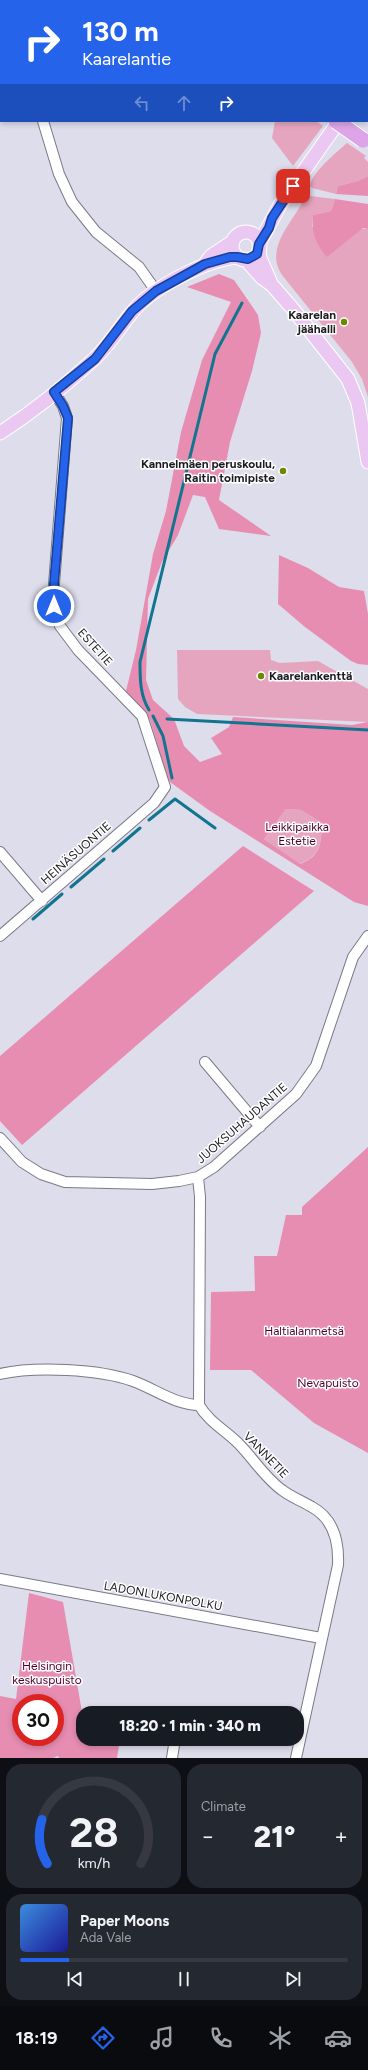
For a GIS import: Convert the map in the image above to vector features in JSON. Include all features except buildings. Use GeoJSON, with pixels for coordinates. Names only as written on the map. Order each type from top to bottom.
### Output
{"type":"FeatureCollection","features":[{"type":"Feature","properties":{"kind":"highway"},"geometry":{"type":"LineString","coordinates":[[337,122],[365,142]]}},
{"type":"Feature","properties":{"kind":"main road"},"geometry":{"type":"LineString","coordinates":[[0,433],[95,359],[132,311],[156,291],[205,264],[241,258],[253,258],[269,228],[272,218],[338,122]]}},
{"type":"Feature","properties":{"kind":"main road"},"geometry":{"type":"LineString","coordinates":[[205,264],[211,256],[232,242],[238,234],[249,232],[272,218]]}},
{"type":"Feature","properties":{"kind":"main road"},"geometry":{"type":"LineString","coordinates":[[249,232],[256,236],[260,258],[272,285]]}},
{"type":"Feature","properties":{"kind":"main road"},"geometry":{"type":"LineString","coordinates":[[232,242],[233,250],[262,278],[272,285],[305,323],[348,379],[358,403],[368,462]]}},
{"type":"Feature","properties":{"kind":"street"},"geometry":{"type":"LineString","coordinates":[[43,122],[59,174],[72,202],[96,232],[139,267],[156,291]]}},
{"type":"Feature","properties":{"kind":"street","name":"ESTETIE"},"geometry":{"type":"LineString","coordinates":[[54,392],[63,406],[68,418],[54,584],[55,612],[60,626],[78,650],[142,716],[165,787]]}},
{"type":"Feature","properties":{"kind":"street","name":"HEINÄSUONTIE"},"geometry":{"type":"LineString","coordinates":[[0,936],[154,803],[165,787]]}},
{"type":"Feature","properties":{"kind":"street"},"geometry":{"type":"LineString","coordinates":[[0,852],[42,901]]}},
{"type":"Feature","properties":{"kind":"street","name":"JUOKSUHAUDANTIE"},"geometry":{"type":"LineString","coordinates":[[0,1138],[22,1162],[41,1174],[65,1182],[173,1183],[198,1177],[214,1167],[296,1094],[316,1066],[353,957],[368,936]]}},
{"type":"Feature","properties":{"kind":"street"},"geometry":{"type":"LineString","coordinates":[[205,1062],[260,1127]]}},
{"type":"Feature","properties":{"kind":"street"},"geometry":{"type":"LineString","coordinates":[[0,1374],[38,1368],[100,1374],[131,1380],[153,1388],[188,1405],[199,1405],[200,1197],[198,1177]]}},
{"type":"Feature","properties":{"kind":"street","name":"VANNETIE"},"geometry":{"type":"LineString","coordinates":[[199,1405],[210,1421],[238,1443],[282,1490],[314,1508],[330,1524],[338,1542],[338,1565],[296,1758]]}},
{"type":"Feature","properties":{"kind":"street","name":"LADONLUKONPOLKU"},"geometry":{"type":"LineString","coordinates":[[0,1579],[321,1638]]}},
{"type":"Feature","properties":{"kind":"street"},"geometry":{"type":"LineString","coordinates":[[172,1758],[173,1746]]}},
{"type":"Feature","properties":{"kind":"green space"},"geometry":{"type":"Polygon","coordinates":[[[275,122],[317,122],[323,126],[293,166],[272,138],[275,122]]]}},
{"type":"Feature","properties":{"kind":"green space"},"geometry":{"type":"Polygon","coordinates":[[[347,143],[366,156],[364,158],[368,162],[368,176],[358,181],[338,186],[336,194],[312,188],[310,186],[311,181],[315,175],[325,163],[347,143]]]}},
{"type":"Feature","properties":{"kind":"green space"},"geometry":{"type":"Polygon","coordinates":[[[368,176],[368,196],[336,194],[338,186],[358,181],[368,176]]]}},
{"type":"Feature","properties":{"kind":"green space","name":"Kaarelan jäähalli"},"geometry":{"type":"Polygon","coordinates":[[[310,196],[335,199],[331,211],[313,215],[312,227],[368,229],[368,397],[362,379],[352,362],[282,275],[278,267],[276,259],[277,251],[282,235],[302,203],[310,196]]]}},
{"type":"Feature","properties":{"kind":"green space"},"geometry":{"type":"Polygon","coordinates":[[[335,199],[368,204],[368,229],[363,228],[327,257],[315,238],[313,215],[331,211],[335,199]]]}},
{"type":"Feature","properties":{"kind":"green space"},"geometry":{"type":"Polygon","coordinates":[[[219,274],[234,280],[258,315],[261,333],[252,371],[230,442],[219,500],[271,536],[219,529],[205,497],[193,495],[178,535],[162,562],[148,599],[146,680],[153,700],[174,719],[184,746],[200,762],[222,754],[211,738],[229,727],[233,717],[352,725],[368,722],[368,906],[354,902],[210,811],[170,782],[166,774],[150,720],[126,691],[136,650],[153,554],[166,511],[181,432],[202,360],[231,302],[187,287],[219,274]],[[286,809],[264,839],[300,864],[307,861],[316,853],[320,843],[322,823],[301,810],[286,809]]]}},
{"type":"Feature","properties":{"kind":"green space"},"geometry":{"type":"Polygon","coordinates":[[[279,555],[308,568],[339,587],[364,591],[368,614],[368,665],[358,664],[351,661],[305,627],[278,604],[279,555]]]}},
{"type":"Feature","properties":{"kind":"green space","name":"Kaarelankenttä"},"geometry":{"type":"Polygon","coordinates":[[[177,650],[270,650],[271,660],[280,663],[318,661],[368,689],[368,722],[197,714],[185,707],[178,699],[177,650]]]}},
{"type":"Feature","properties":{"kind":"green space","name":"Leikkipaikka Estetie"},"geometry":{"type":"Polygon","coordinates":[[[286,809],[301,810],[322,823],[320,843],[316,853],[306,861],[299,864],[264,839],[286,809]]]}},
{"type":"Feature","properties":{"kind":"green space"},"geometry":{"type":"Polygon","coordinates":[[[243,846],[314,891],[22,1145],[0,1121],[0,1056],[243,846]]]}},
{"type":"Feature","properties":{"kind":"green space","name":"Haltialanmetsä"},"geometry":{"type":"Polygon","coordinates":[[[368,1147],[368,1453],[314,1423],[251,1370],[210,1370],[211,1292],[255,1291],[254,1256],[277,1256],[286,1215],[302,1215],[302,1207],[368,1147]]]}},
{"type":"Feature","properties":{"kind":"green space","name":"Helsingin keskuspuisto"},"geometry":{"type":"Polygon","coordinates":[[[29,1593],[63,1602],[81,1706],[76,1706],[76,1746],[119,1746],[117,1758],[59,1758],[58,1756],[53,1758],[0,1758],[0,1696],[12,1698],[12,1746],[64,1746],[64,1694],[17,1694],[29,1593]]]}},
{"type":"Feature","properties":{"kind":"waterway"},"geometry":{"type":"LineString","coordinates":[[149,710],[142,693],[140,681],[140,662],[215,354],[242,303]]}},
{"type":"Feature","properties":{"kind":"waterway"},"geometry":{"type":"LineString","coordinates":[[153,716],[163,736],[172,778]]}},
{"type":"Feature","properties":{"kind":"waterway"},"geometry":{"type":"LineString","coordinates":[[167,719],[368,730]]}},
{"type":"Feature","properties":{"kind":"waterway"},"geometry":{"type":"LineString","coordinates":[[149,820],[175,799],[215,828]]}},
{"type":"Feature","properties":{"kind":"waterway"},"geometry":{"type":"LineString","coordinates":[[113,851],[140,828]]}},
{"type":"Feature","properties":{"kind":"waterway"},"geometry":{"type":"LineString","coordinates":[[71,887],[104,859]]}},
{"type":"Feature","properties":{"kind":"waterway"},"geometry":{"type":"LineString","coordinates":[[33,919],[62,894]]}},
{"type":"Feature","properties":{"kind":"place","name":"Kaarelan jäähalli"},"geometry":{"type":"Point","coordinates":[344,322]}},
{"type":"Feature","properties":{"kind":"place","name":"Kannelmäen peruskoulu, Raitin toimipiste"},"geometry":{"type":"Point","coordinates":[283,471]}},
{"type":"Feature","properties":{"kind":"place","name":"Kaarelankenttä"},"geometry":{"type":"Point","coordinates":[261,676]}},
{"type":"Feature","properties":{"kind":"route"},"geometry":{"type":"LineString","coordinates":[[54,606],[54,584],[68,418],[62,403],[54,392],[95,359],[132,311],[156,291],[205,264],[216,263],[230,257],[242,259],[253,258],[258,252],[259,244],[269,228],[272,218],[293,186]]}},
{"type":"Feature","properties":{"kind":"park label","name":"Nevapuisto"},"geometry":{"type":"Point","coordinates":[328,1383]}}]}
